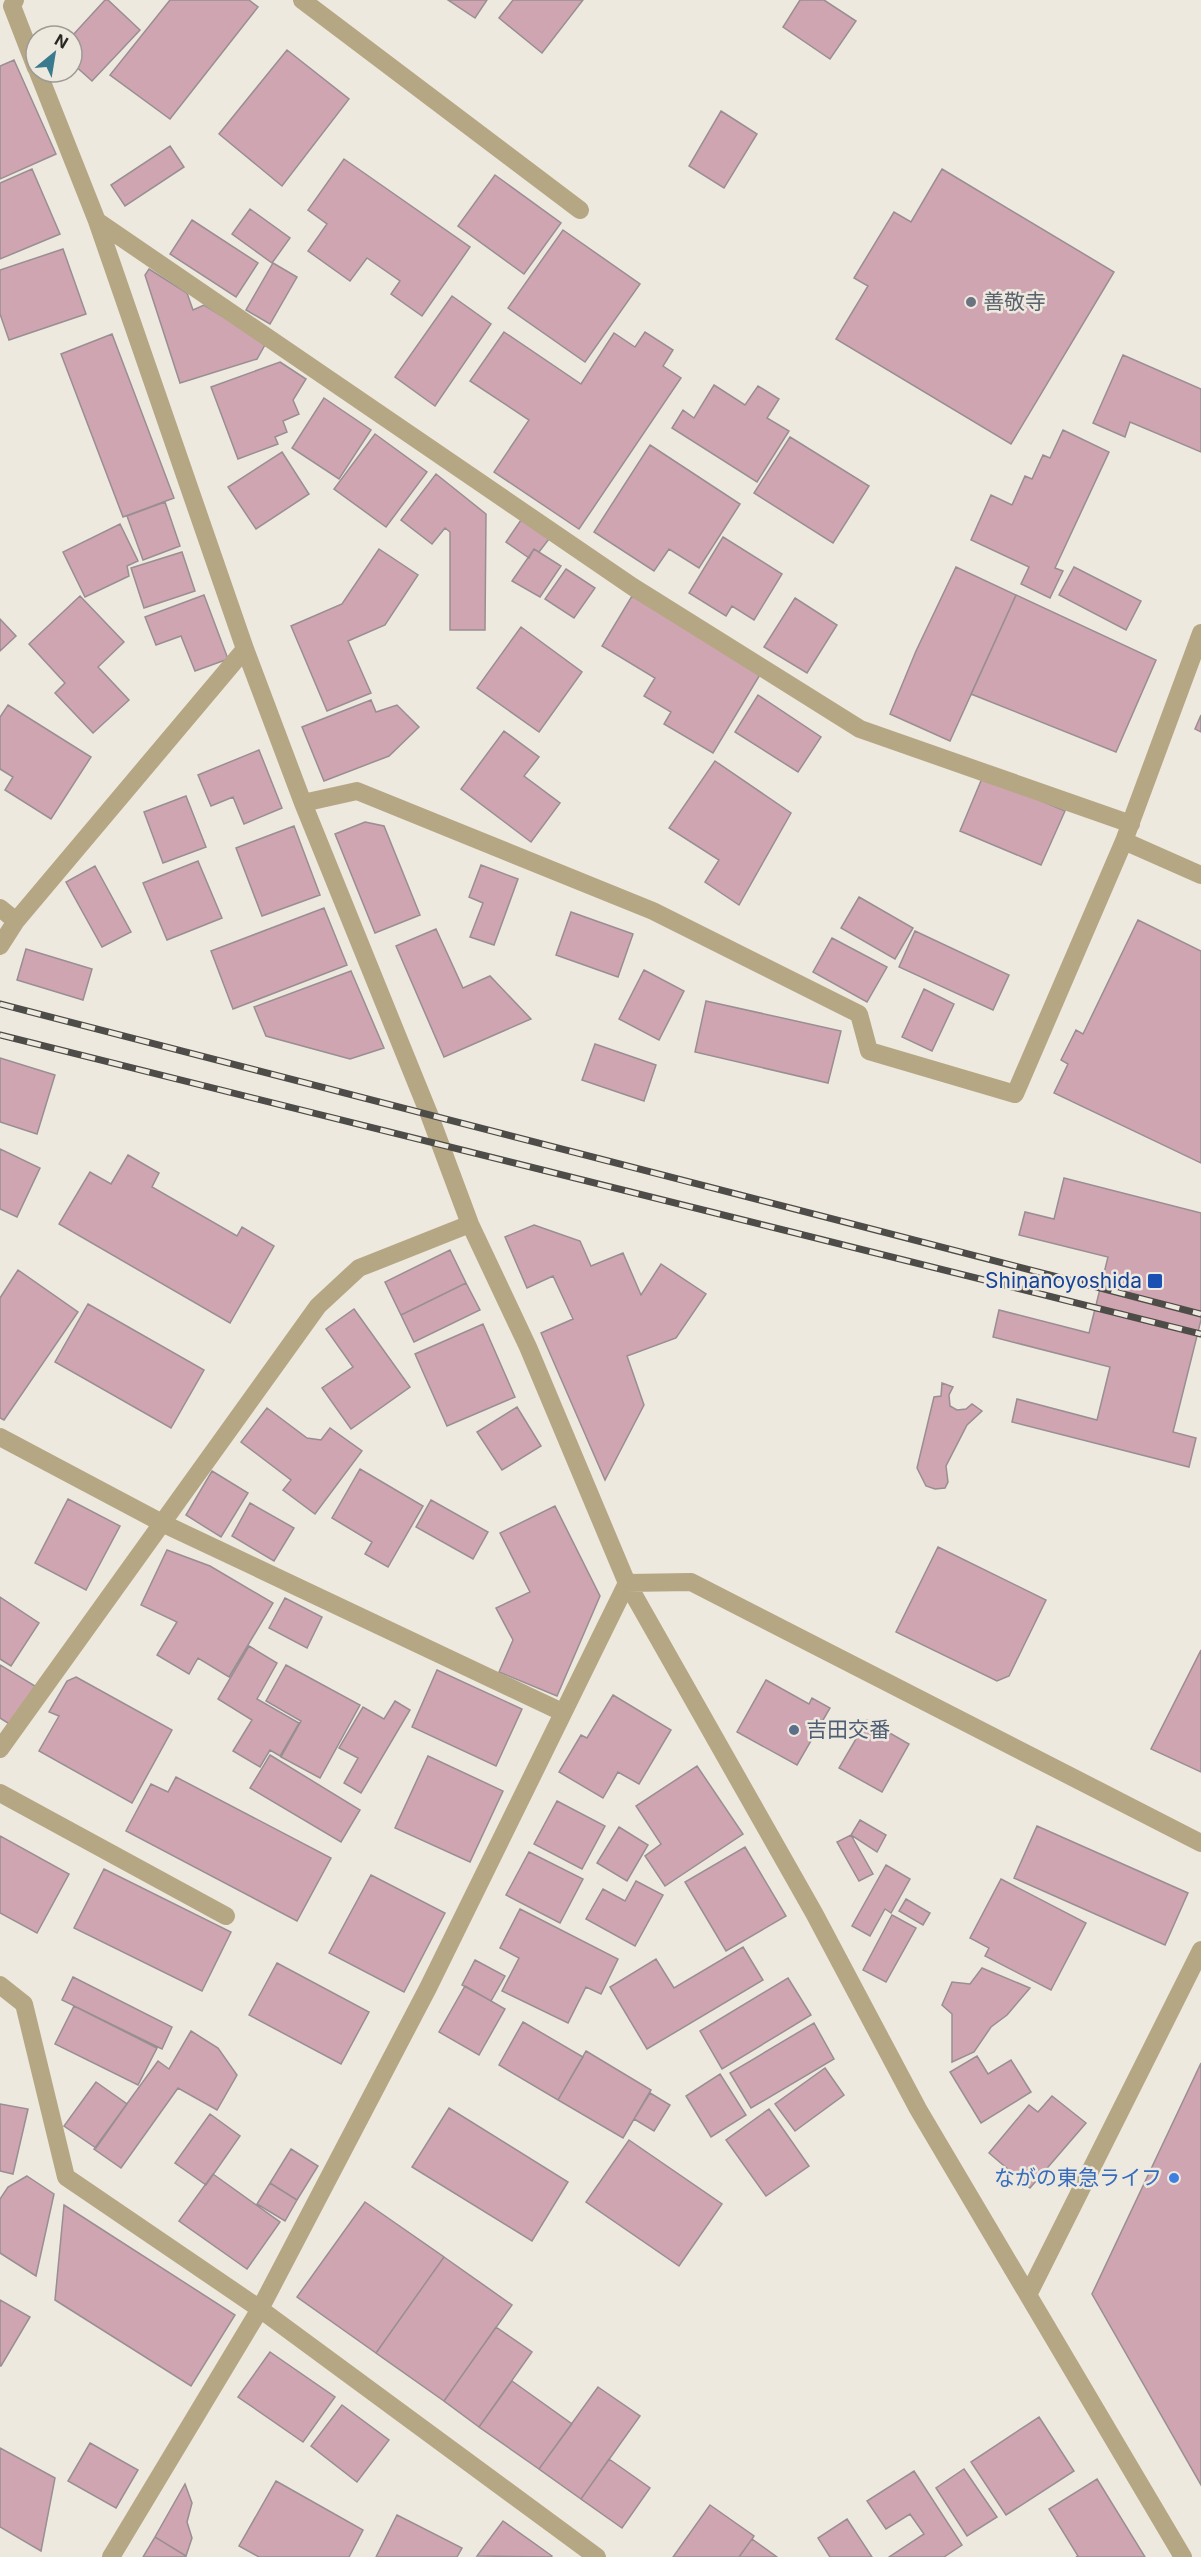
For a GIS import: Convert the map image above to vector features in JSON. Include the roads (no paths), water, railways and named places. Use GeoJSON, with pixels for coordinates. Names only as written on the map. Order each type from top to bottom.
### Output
{"type":"FeatureCollection","features":[{"type":"Feature","properties":{"kind":"street"},"geometry":{"type":"LineString","coordinates":[[302,0],[580,210]]}},
{"type":"Feature","properties":{"kind":"street"},"geometry":{"type":"LineString","coordinates":[[0,21],[13,3]]}},
{"type":"Feature","properties":{"kind":"street"},"geometry":{"type":"LineString","coordinates":[[13,3],[24,34]]}},
{"type":"Feature","properties":{"kind":"street"},"geometry":{"type":"LineString","coordinates":[[43,84],[97,221],[245,649],[303,803],[471,1224],[528,1347],[627,1583],[814,1913],[918,2109],[1183,2557]]}},
{"type":"Feature","properties":{"kind":"street"},"geometry":{"type":"LineString","coordinates":[[97,221],[633,586],[860,729],[1128,833],[1201,875]]}},
{"type":"Feature","properties":{"kind":"street"},"geometry":{"type":"LineString","coordinates":[[303,803],[357,791],[631,902],[859,1014],[869,1051],[1015,1094],[1128,833],[1201,633]]}},
{"type":"Feature","properties":{"kind":"street"},"geometry":{"type":"LineString","coordinates":[[0,946],[16,921],[245,649]]}},
{"type":"Feature","properties":{"kind":"street"},"geometry":{"type":"LineString","coordinates":[[0,908],[16,921]]}},
{"type":"Feature","properties":{"kind":"street"},"geometry":{"type":"LineString","coordinates":[[0,1749],[318,1306],[358,1268],[471,1224]]}},
{"type":"Feature","properties":{"kind":"street"},"geometry":{"type":"LineString","coordinates":[[0,1437],[162,1522],[562,1712]]}},
{"type":"Feature","properties":{"kind":"street"},"geometry":{"type":"LineString","coordinates":[[627,1583],[691,1582],[1201,1844]]}},
{"type":"Feature","properties":{"kind":"street"},"geometry":{"type":"LineString","coordinates":[[111,2557],[260,2308],[428,1988],[627,1583]]}},
{"type":"Feature","properties":{"kind":"street"},"geometry":{"type":"LineString","coordinates":[[0,1793],[226,1916]]}},
{"type":"Feature","properties":{"kind":"street"},"geometry":{"type":"LineString","coordinates":[[1028,2295],[1201,1950]]}},
{"type":"Feature","properties":{"kind":"street"},"geometry":{"type":"LineString","coordinates":[[0,1985],[24,2004],[66,2177],[260,2308],[597,2557]]}},
{"type":"Feature","properties":{"kind":"railway"},"geometry":{"type":"LineString","coordinates":[[0,1004],[1201,1314]]}},
{"type":"Feature","properties":{"kind":"railway"},"geometry":{"type":"LineString","coordinates":[[0,1035],[1201,1334]]}},
{"type":"Feature","properties":{"kind":"place","name":"善敬寺"},"geometry":{"type":"Point","coordinates":[971,302]}},
{"type":"Feature","properties":{"kind":"place","name":"Shinanoyoshida"},"geometry":{"type":"Point","coordinates":[1155,1281]}},
{"type":"Feature","properties":{"kind":"place","name":"吉田交番"},"geometry":{"type":"Point","coordinates":[794,1730]}},
{"type":"Feature","properties":{"kind":"place","name":"ながの東急ライフ"},"geometry":{"type":"Point","coordinates":[1174,2178]}}]}
